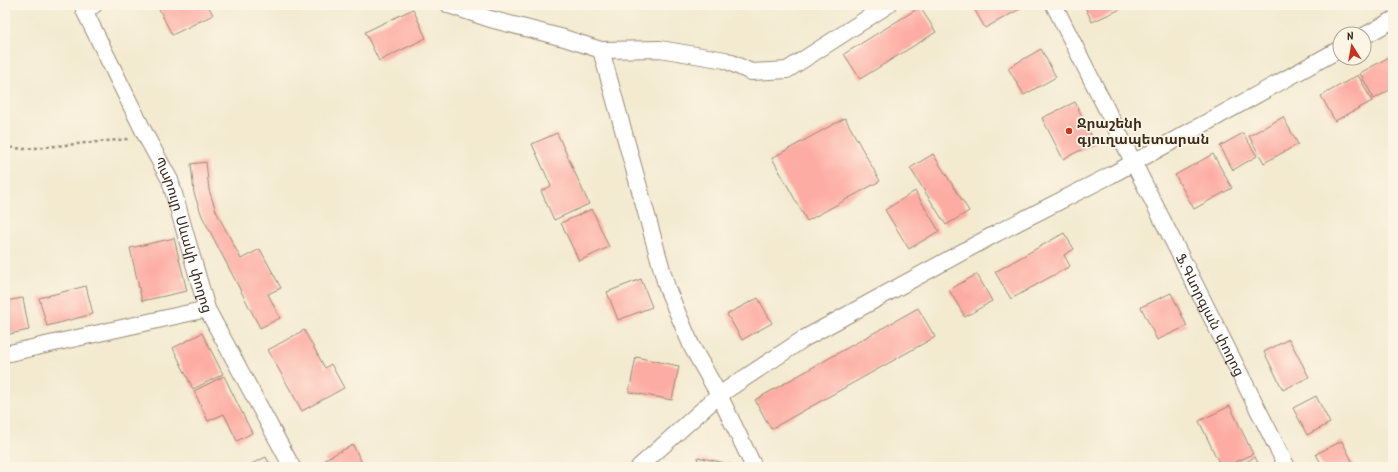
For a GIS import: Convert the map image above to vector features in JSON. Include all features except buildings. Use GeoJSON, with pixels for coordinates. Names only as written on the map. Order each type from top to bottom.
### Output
{"type":"FeatureCollection","features":[{"type":"Feature","properties":{"kind":"street","name":"Պարույր Սևակի փողոց"},"geometry":{"type":"LineString","coordinates":[[94,5],[84,10],[147,138],[170,180],[207,309],[292,467]]}},
{"type":"Feature","properties":{"kind":"street"},"geometry":{"type":"LineString","coordinates":[[449,5],[490,19],[564,38],[601,50],[660,49],[725,60],[751,72],[787,70],[888,5]]}},
{"type":"Feature","properties":{"kind":"street","name":"Ֆ.Գևորգյան փողոց"},"geometry":{"type":"LineString","coordinates":[[1054,5],[1286,467]]}},
{"type":"Feature","properties":{"kind":"street"},"geometry":{"type":"LineString","coordinates":[[1372,32],[1393,20]]}},
{"type":"Feature","properties":{"kind":"street"},"geometry":{"type":"LineString","coordinates":[[601,50],[667,288],[692,347],[719,395],[754,467]]}},
{"type":"Feature","properties":{"kind":"street"},"geometry":{"type":"LineString","coordinates":[[639,467],[719,395],[805,338],[997,233],[1133,163],[1332,53]]}},
{"type":"Feature","properties":{"kind":"street"},"geometry":{"type":"LineString","coordinates":[[5,354],[207,309]]}},
{"type":"Feature","properties":{"kind":"path"},"geometry":{"type":"LineString","coordinates":[[5,147],[24,149],[147,138]]}},
{"type":"Feature","properties":{"kind":"place","name":"Ջրաշենի գյուղապետարան"},"geometry":{"type":"Point","coordinates":[1069,131]}}]}
